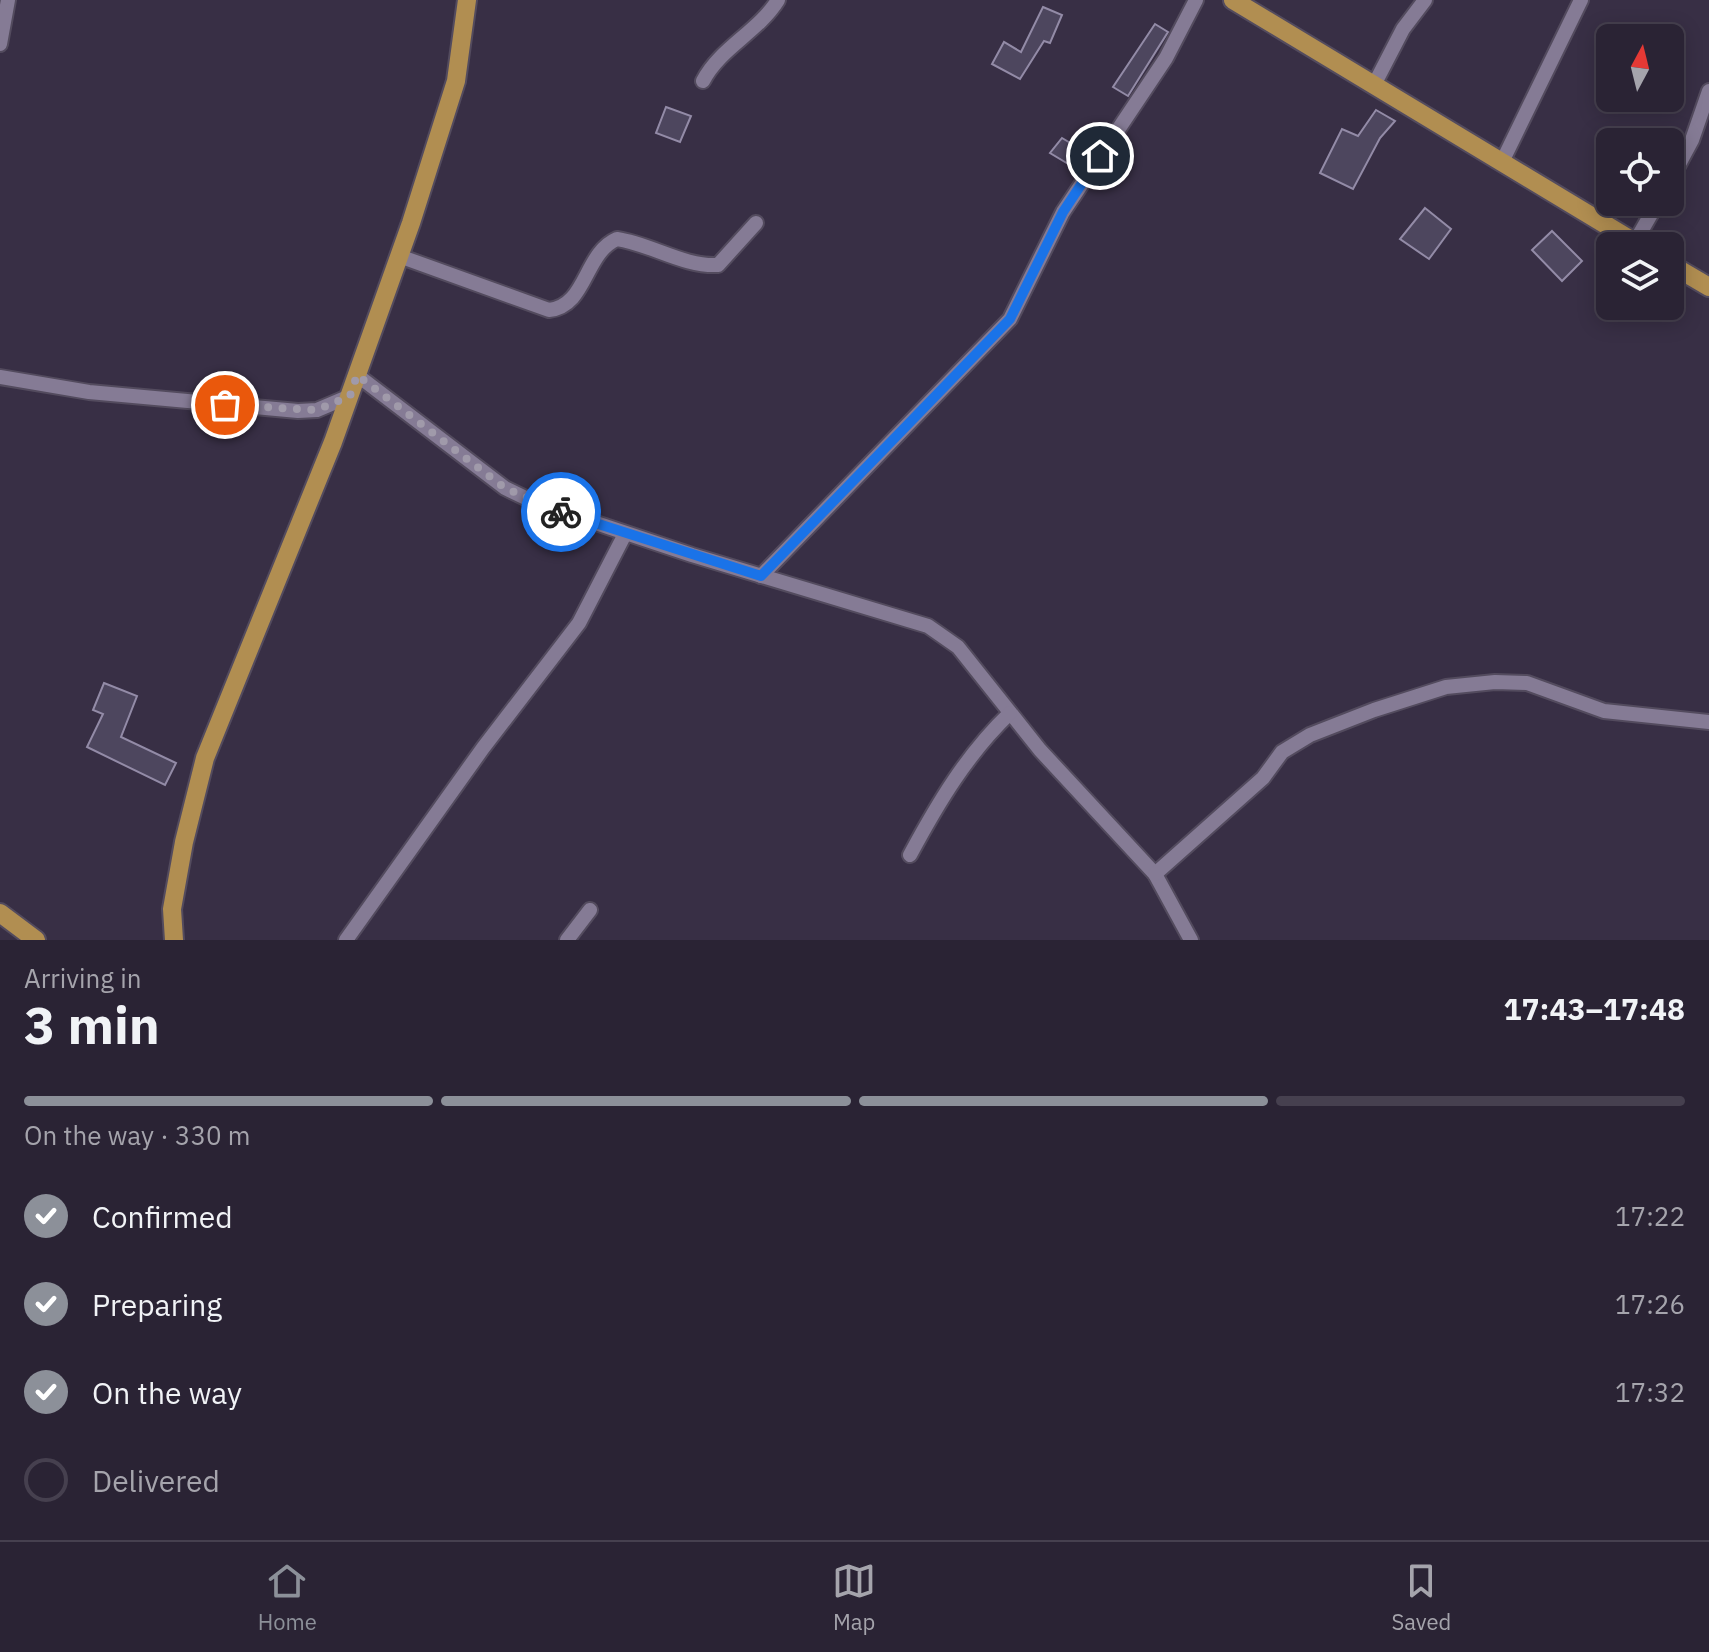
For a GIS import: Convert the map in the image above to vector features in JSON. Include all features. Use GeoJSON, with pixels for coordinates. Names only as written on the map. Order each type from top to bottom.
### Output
{"type":"FeatureCollection","features":[{"type":"Feature","properties":{"kind":"main road"},"geometry":{"type":"LineString","coordinates":[[174,940],[172,909],[184,842],[205,758],[350,396],[399,256],[456,81],[467,0]]}},
{"type":"Feature","properties":{"kind":"main road"},"geometry":{"type":"LineString","coordinates":[[1233,0],[1618,232]]}},
{"type":"Feature","properties":{"kind":"main road"},"geometry":{"type":"LineString","coordinates":[[1684,272],[1709,287]]}},
{"type":"Feature","properties":{"kind":"main road"},"geometry":{"type":"LineString","coordinates":[[0,913],[36,940]]}},
{"type":"Feature","properties":{"kind":"street"},"geometry":{"type":"LineString","coordinates":[[0,44],[8,0]]}},
{"type":"Feature","properties":{"kind":"street"},"geometry":{"type":"LineString","coordinates":[[703,81],[711,65],[766,19],[778,0]]}},
{"type":"Feature","properties":{"kind":"street"},"geometry":{"type":"LineString","coordinates":[[761,576],[1010,319],[1063,212],[1166,58],[1196,0]]}},
{"type":"Feature","properties":{"kind":"street"},"geometry":{"type":"LineString","coordinates":[[1374,85],[1403,29],[1425,0]]}},
{"type":"Feature","properties":{"kind":"street"},"geometry":{"type":"LineString","coordinates":[[1502,162],[1581,0]]}},
{"type":"Feature","properties":{"kind":"street"},"geometry":{"type":"LineString","coordinates":[[1684,155],[1709,91]]}},
{"type":"Feature","properties":{"kind":"street"},"geometry":{"type":"LineString","coordinates":[[399,256],[549,310],[562,309],[571,301],[607,243],[617,239],[635,242],[703,266],[718,265],[756,223]]}},
{"type":"Feature","properties":{"kind":"street"},"geometry":{"type":"LineString","coordinates":[[357,375],[505,488],[536,503],[625,534],[928,626],[958,647],[1040,750],[1155,874],[1191,940]]}},
{"type":"Feature","properties":{"kind":"street"},"geometry":{"type":"LineString","coordinates":[[0,377],[89,392],[298,411],[317,410],[350,396]]}},
{"type":"Feature","properties":{"kind":"street"},"geometry":{"type":"LineString","coordinates":[[346,940],[483,748],[579,623],[625,534]]}},
{"type":"Feature","properties":{"kind":"street"},"geometry":{"type":"LineString","coordinates":[[1155,874],[1254,786],[1282,752],[1323,730],[1446,687],[1495,682],[1527,683],[1604,711],[1709,722]]}},
{"type":"Feature","properties":{"kind":"street"},"geometry":{"type":"LineString","coordinates":[[910,855],[961,767],[982,739],[1010,713]]}},
{"type":"Feature","properties":{"kind":"street"},"geometry":{"type":"LineString","coordinates":[[567,940],[590,910]]}},
{"type":"Feature","properties":{"kind":"building"},"geometry":{"type":"Polygon","coordinates":[[[1043,7],[1062,15],[1050,43],[1044,41],[1020,79],[992,64],[1004,42],[1021,52],[1043,7]]]}},
{"type":"Feature","properties":{"kind":"building"},"geometry":{"type":"Polygon","coordinates":[[[1155,24],[1168,32],[1128,96],[1113,87],[1155,24]]]}},
{"type":"Feature","properties":{"kind":"building"},"geometry":{"type":"Polygon","coordinates":[[[666,107],[691,116],[680,142],[656,133],[666,107]]]}},
{"type":"Feature","properties":{"kind":"building"},"geometry":{"type":"Polygon","coordinates":[[[1376,110],[1395,121],[1380,138],[1353,189],[1320,173],[1342,129],[1358,136],[1376,110]]]}},
{"type":"Feature","properties":{"kind":"building"},"geometry":{"type":"Polygon","coordinates":[[[1062,138],[1082,150],[1070,165],[1050,153],[1062,138]]]}},
{"type":"Feature","properties":{"kind":"building"},"geometry":{"type":"Polygon","coordinates":[[[1425,208],[1451,229],[1429,259],[1400,239],[1425,208]]]}},
{"type":"Feature","properties":{"kind":"building"},"geometry":{"type":"Polygon","coordinates":[[[1552,231],[1582,261],[1562,281],[1532,250],[1552,231]]]}},
{"type":"Feature","properties":{"kind":"building"},"geometry":{"type":"Polygon","coordinates":[[[104,683],[137,696],[121,737],[176,763],[165,785],[87,747],[103,714],[93,710],[104,683]]]}},
{"type":"Feature","properties":{"kind":"way so far"},"geometry":{"type":"LineString","coordinates":[[225,405],[317,410],[350,396],[357,375],[505,488],[561,512]]}},
{"type":"Feature","properties":{"kind":"route"},"geometry":{"type":"LineString","coordinates":[[561,512],[761,576],[1010,319],[1035,274],[1063,212],[1100,156]]}}]}
